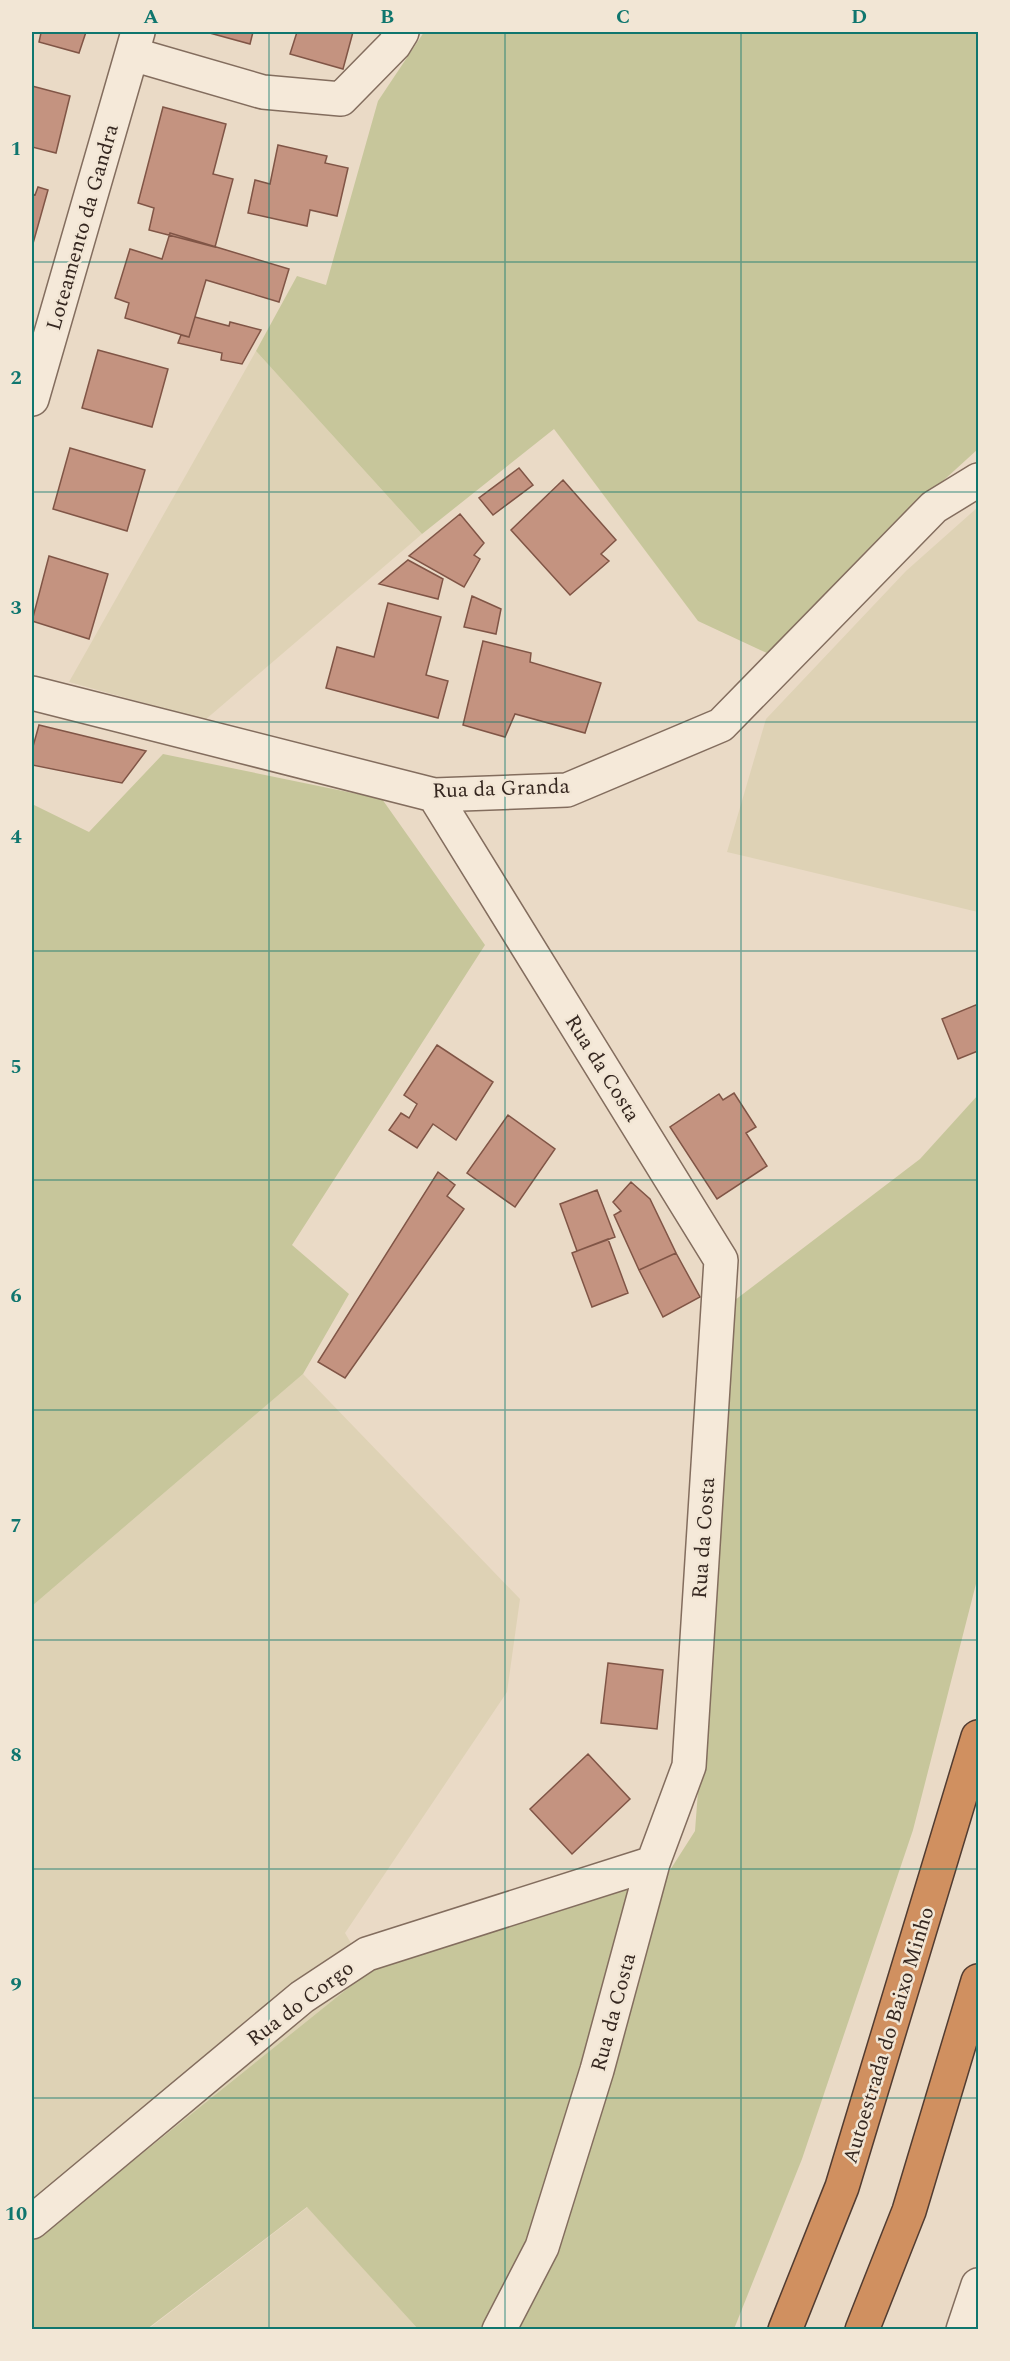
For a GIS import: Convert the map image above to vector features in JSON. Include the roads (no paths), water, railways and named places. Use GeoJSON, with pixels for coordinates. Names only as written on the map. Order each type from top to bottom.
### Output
{"type":"FeatureCollection","features":[{"type":"Feature","properties":{"kind":"highway","name":"Autoestrada do Baixo Minho"},"geometry":{"type":"LineString","coordinates":[[785,2330],[842,2187],[978,1737]]}},
{"type":"Feature","properties":{"kind":"highway"},"geometry":{"type":"LineString","coordinates":[[862,2330],[909,2211],[978,1981]]}},
{"type":"Feature","properties":{"kind":"street","name":"Loteamento da Gandra"},"geometry":{"type":"LineString","coordinates":[[32,399],[135,43],[263,92],[341,99],[394,45],[402,32]]}},
{"type":"Feature","properties":{"kind":"street","name":"Rua da Granda"},"geometry":{"type":"LineString","coordinates":[[32,693],[434,795],[567,790],[721,725],[934,507],[978,480]]}},
{"type":"Feature","properties":{"kind":"street","name":"Rua da Costa"},"geometry":{"type":"LineString","coordinates":[[434,795],[721,1260],[689,1766],[652,1863],[597,2070],[542,2247],[499,2330]]}},
{"type":"Feature","properties":{"kind":"street","name":"Rua do Corgo"},"geometry":{"type":"LineString","coordinates":[[32,2222],[302,1997],[367,1954],[652,1863]]}},
{"type":"Feature","properties":{"kind":"street"},"geometry":{"type":"LineString","coordinates":[[963,2330],[978,2285]]}}]}
